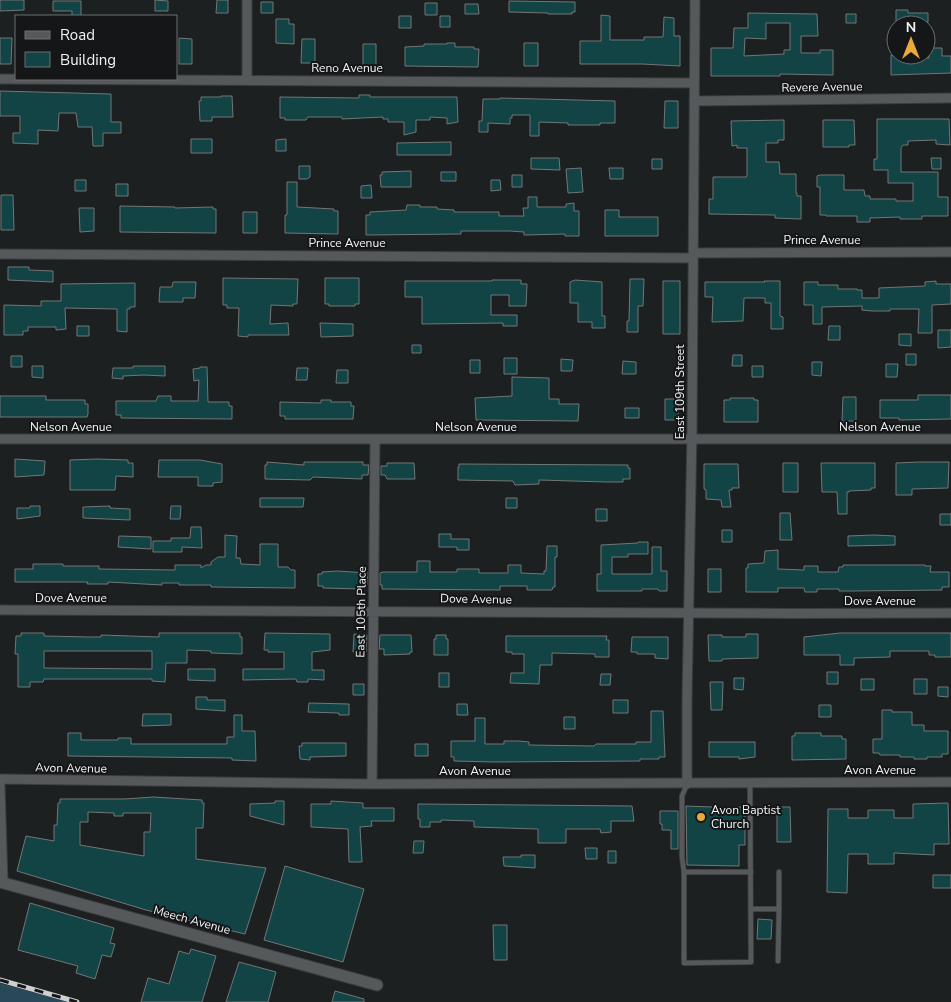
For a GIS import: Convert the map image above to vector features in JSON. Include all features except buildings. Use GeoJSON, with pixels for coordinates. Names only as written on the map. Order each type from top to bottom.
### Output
{"type":"FeatureCollection","features":[{"type":"Feature","properties":{"kind":"street"},"geometry":{"type":"LineString","coordinates":[[247,0],[247,80]]}},
{"type":"Feature","properties":{"kind":"street","name":"East 109th Street"},"geometry":{"type":"LineString","coordinates":[[687,784],[694,256],[695,0]]}},
{"type":"Feature","properties":{"kind":"street","name":"Reno Avenue"},"geometry":{"type":"LineString","coordinates":[[0,79],[15,79]]}},
{"type":"Feature","properties":{"kind":"street","name":"Reno Avenue"},"geometry":{"type":"LineString","coordinates":[[178,80],[694,84]]}},
{"type":"Feature","properties":{"kind":"street","name":"Revere Avenue"},"geometry":{"type":"LineString","coordinates":[[694,101],[951,98]]}},
{"type":"Feature","properties":{"kind":"street","name":"Prince Avenue"},"geometry":{"type":"LineString","coordinates":[[0,254],[694,256],[951,252]]}},
{"type":"Feature","properties":{"kind":"street","name":"Nelson Avenue"},"geometry":{"type":"LineString","coordinates":[[0,440],[951,439]]}},
{"type":"Feature","properties":{"kind":"street","name":"East 105th Place"},"geometry":{"type":"LineString","coordinates":[[372,784],[375,440]]}},
{"type":"Feature","properties":{"kind":"street","name":"Dove Avenue"},"geometry":{"type":"LineString","coordinates":[[0,610],[374,610],[688,615],[951,613]]}},
{"type":"Feature","properties":{"kind":"street","name":"Avon Avenue"},"geometry":{"type":"LineString","coordinates":[[0,780],[372,784],[951,782]]}},
{"type":"Feature","properties":{"kind":"street"},"geometry":{"type":"LineString","coordinates":[[0,785],[1,882]]}},
{"type":"Feature","properties":{"kind":"street","name":"Meech Avenue"},"geometry":{"type":"LineString","coordinates":[[1,882],[377,985]]}},
{"type":"Feature","properties":{"kind":"lane"},"geometry":{"type":"LineString","coordinates":[[687,784],[682,796],[684,963],[751,962],[750,784]]}},
{"type":"Feature","properties":{"kind":"lane"},"geometry":{"type":"LineString","coordinates":[[684,872],[751,872]]}},
{"type":"Feature","properties":{"kind":"lane"},"geometry":{"type":"LineString","coordinates":[[778,961],[779,872]]}},
{"type":"Feature","properties":{"kind":"lane"},"geometry":{"type":"LineString","coordinates":[[751,909],[779,909]]}},
{"type":"Feature","properties":{"kind":"shaded area"},"geometry":{"type":"Polygon","coordinates":[[[0,983],[68,1002],[0,1002],[0,983]]]}},
{"type":"Feature","properties":{"kind":"railway"},"geometry":{"type":"LineString","coordinates":[[0,980],[77,1002]]}},
{"type":"Feature","properties":{"kind":"place","name":"Avon Baptist Church"},"geometry":{"type":"Point","coordinates":[701,817]}}]}
